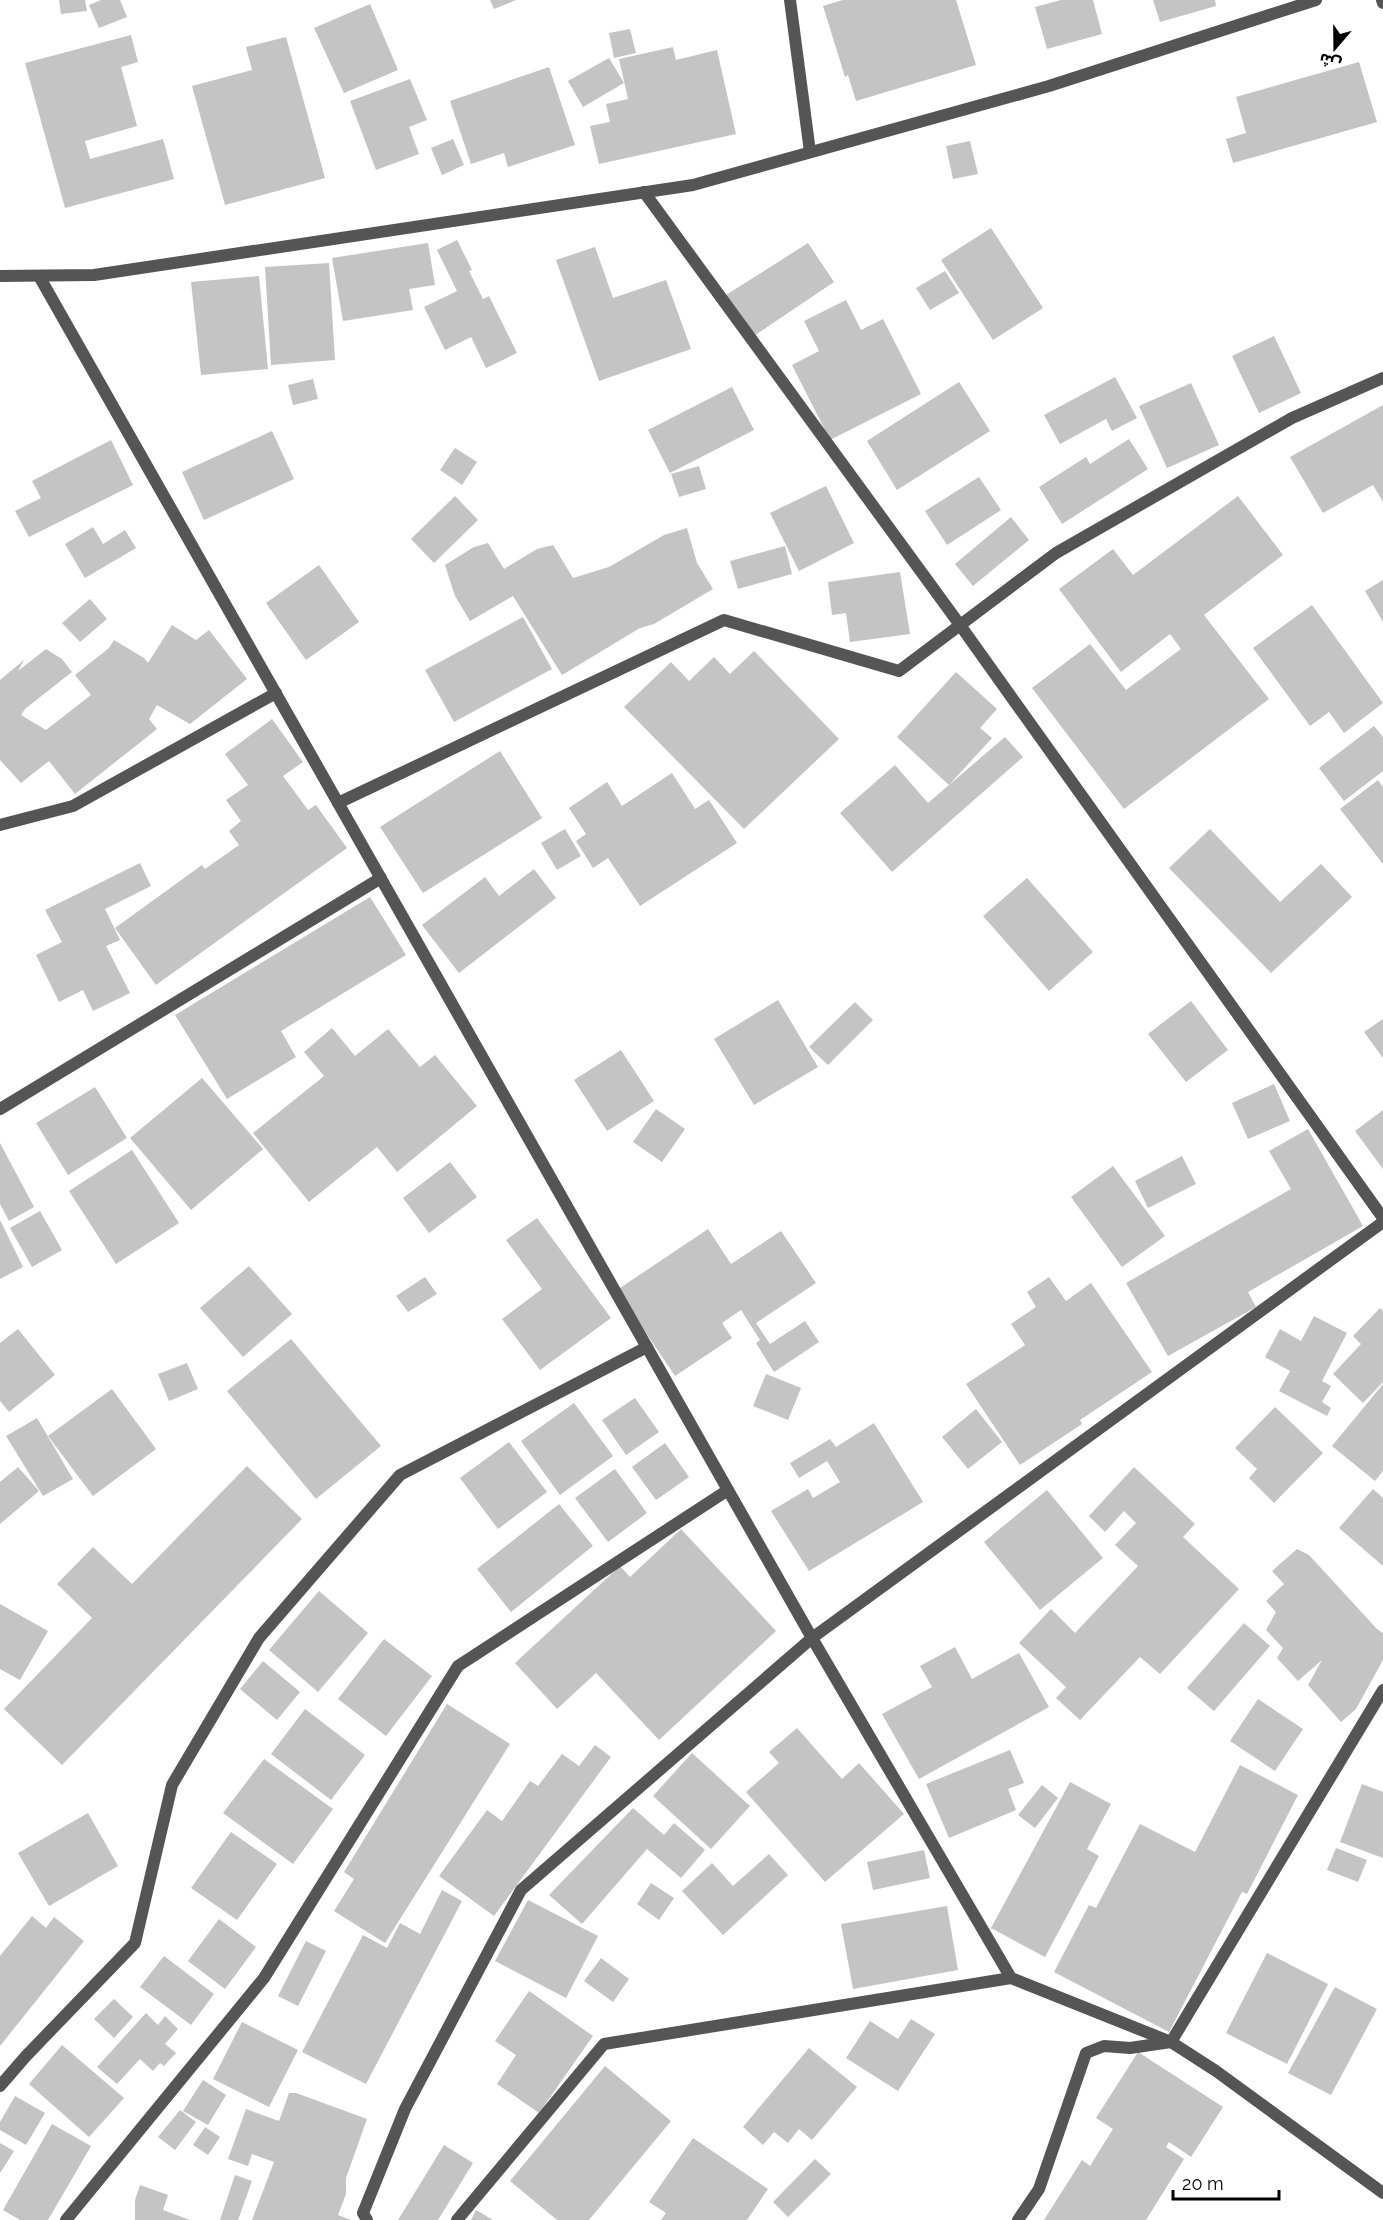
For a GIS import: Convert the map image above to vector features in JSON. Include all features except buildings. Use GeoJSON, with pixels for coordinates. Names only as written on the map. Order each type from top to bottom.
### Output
{"type":"FeatureCollection","features":[{"type":"Feature","properties":{"kind":"street"},"geometry":{"type":"LineString","coordinates":[[790,0],[810,152]]}},
{"type":"Feature","properties":{"kind":"street"},"geometry":{"type":"LineString","coordinates":[[0,276],[94,275],[693,185],[1049,86],[1316,0]]}},
{"type":"Feature","properties":{"kind":"street"},"geometry":{"type":"LineString","coordinates":[[367,2220],[363,2213],[405,2109],[521,1890],[813,1638],[1383,1220],[960,625],[644,192]]}},
{"type":"Feature","properties":{"kind":"street"},"geometry":{"type":"LineString","coordinates":[[39,276],[728,1490],[1011,1978]]}},
{"type":"Feature","properties":{"kind":"street"},"geometry":{"type":"LineString","coordinates":[[338,803],[724,620],[898,671],[1056,553],[1292,418],[1383,378]]}},
{"type":"Feature","properties":{"kind":"street"},"geometry":{"type":"LineString","coordinates":[[0,825],[73,806],[276,693]]}},
{"type":"Feature","properties":{"kind":"street"},"geometry":{"type":"LineString","coordinates":[[0,1110],[381,878]]}},
{"type":"Feature","properties":{"kind":"street"},"geometry":{"type":"LineString","coordinates":[[0,2086],[135,1943],[172,1785],[259,1638],[400,1476],[647,1347]]}},
{"type":"Feature","properties":{"kind":"street"},"geometry":{"type":"LineString","coordinates":[[66,2220],[264,1978],[458,1666],[728,1490]]}},
{"type":"Feature","properties":{"kind":"street"},"geometry":{"type":"LineString","coordinates":[[1171,2042],[1383,1690]]}},
{"type":"Feature","properties":{"kind":"street"},"geometry":{"type":"LineString","coordinates":[[457,2220],[604,2044],[1011,1978],[1171,2042],[1216,2071],[1383,2193]]}},
{"type":"Feature","properties":{"kind":"street"},"geometry":{"type":"LineString","coordinates":[[1018,2220],[1039,2189],[1086,2053],[1104,2046],[1130,2048],[1171,2042]]}}]}
